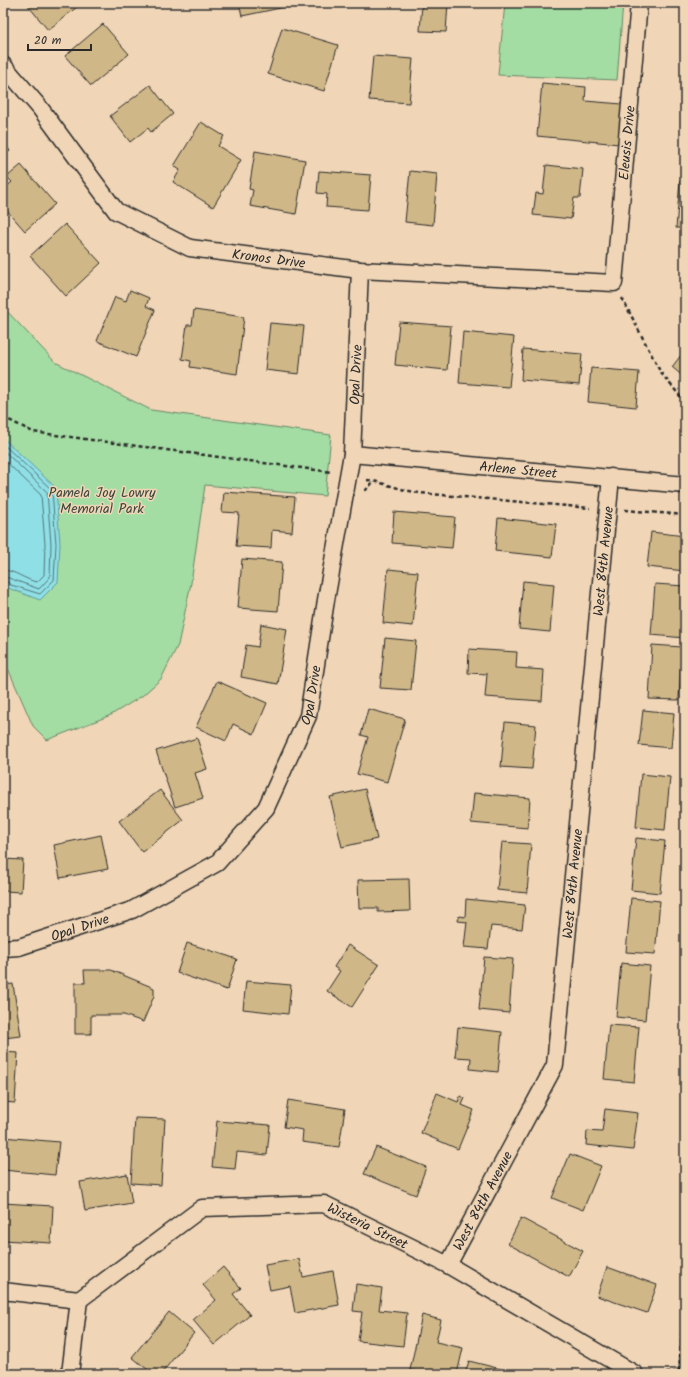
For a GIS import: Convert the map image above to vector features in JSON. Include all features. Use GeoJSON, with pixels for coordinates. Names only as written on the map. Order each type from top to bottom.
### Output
{"type":"FeatureCollection","features":[{"type":"Feature","properties":{"kind":"street","name":"Eleusis Drive"},"geometry":{"type":"LineString","coordinates":[[614,283],[639,3]]}},
{"type":"Feature","properties":{"kind":"street","name":"Kronos Drive"},"geometry":{"type":"LineString","coordinates":[[3,66],[40,108],[116,211],[190,248],[360,270],[614,283]]}},
{"type":"Feature","properties":{"kind":"street","name":"Opal Drive"},"geometry":{"type":"LineString","coordinates":[[3,948],[20,947],[132,910],[217,863],[266,808],[308,716],[326,600],[352,454],[360,270]]}},
{"type":"Feature","properties":{"kind":"street","name":"Arlene Street"},"geometry":{"type":"LineString","coordinates":[[352,454],[685,484]]}},
{"type":"Feature","properties":{"kind":"street","name":"West 84th Avenue"},"geometry":{"type":"LineString","coordinates":[[448,1265],[555,1065],[611,477]]}},
{"type":"Feature","properties":{"kind":"street","name":"Wisteria Street"},"geometry":{"type":"LineString","coordinates":[[79,1300],[202,1208],[324,1204],[448,1265],[634,1374]]}},
{"type":"Feature","properties":{"kind":"street"},"geometry":{"type":"LineString","coordinates":[[3,1290],[79,1300],[70,1374]]}},
{"type":"Feature","properties":{"kind":"path"},"geometry":{"type":"LineString","coordinates":[[614,283],[661,373],[685,402]]}},
{"type":"Feature","properties":{"kind":"path"},"geometry":{"type":"LineString","coordinates":[[3,417],[33,432],[328,472]]}},
{"type":"Feature","properties":{"kind":"path"},"geometry":{"type":"LineString","coordinates":[[365,491],[374,482],[419,493],[685,515]]}},
{"type":"Feature","properties":{"kind":"path"},"geometry":{"type":"LineString","coordinates":[[679,1371],[685,1297]]}},
{"type":"Feature","properties":{"kind":"path"},"geometry":{"type":"LineString","coordinates":[[659,1374],[685,1371]]}},
{"type":"Feature","properties":{"kind":"green space"},"geometry":{"type":"Polygon","coordinates":[[[505,3],[623,3],[617,80],[498,75],[505,3]]]}},
{"type":"Feature","properties":{"kind":"green space","name":"Pamela Joy Lowry Memorial Park"},"geometry":{"type":"Polygon","coordinates":[[[3,307],[55,362],[151,410],[331,435],[325,496],[205,485],[191,583],[178,645],[161,679],[142,696],[111,715],[47,740],[33,726],[3,657],[3,307]]]}},
{"type":"Feature","properties":{"kind":"green space"},"geometry":{"type":"Polygon","coordinates":[[[685,1297],[685,1374],[678,1374],[685,1297]]]}},
{"type":"Feature","properties":{"kind":"water"},"geometry":{"type":"Polygon","coordinates":[[[3,438],[56,488],[60,544],[58,582],[40,600],[8,588],[3,583],[3,438]]]}},
{"type":"Feature","properties":{"kind":"building"},"geometry":{"type":"Polygon","coordinates":[[[26,3],[82,3],[48,30],[26,3]]]}},
{"type":"Feature","properties":{"kind":"building"},"geometry":{"type":"Polygon","coordinates":[[[239,3],[290,3],[290,6],[242,16],[239,3]]]}},
{"type":"Feature","properties":{"kind":"building"},"geometry":{"type":"Polygon","coordinates":[[[422,3],[448,3],[446,32],[420,31],[422,3]]]}},
{"type":"Feature","properties":{"kind":"building"},"geometry":{"type":"Polygon","coordinates":[[[103,24],[129,54],[91,86],[65,56],[103,24]]]}},
{"type":"Feature","properties":{"kind":"building"},"geometry":{"type":"Polygon","coordinates":[[[282,28],[338,45],[324,91],[268,74],[282,28]]]}},
{"type":"Feature","properties":{"kind":"building"},"geometry":{"type":"Polygon","coordinates":[[[373,56],[413,59],[409,103],[369,100],[373,56]]]}},
{"type":"Feature","properties":{"kind":"building"},"geometry":{"type":"Polygon","coordinates":[[[542,83],[586,87],[585,101],[622,104],[619,144],[537,136],[542,83]]]}},
{"type":"Feature","properties":{"kind":"building"},"geometry":{"type":"Polygon","coordinates":[[[150,85],[173,114],[151,132],[148,128],[130,142],[110,116],[150,85]]]}},
{"type":"Feature","properties":{"kind":"building"},"geometry":{"type":"Polygon","coordinates":[[[201,122],[224,136],[218,146],[241,160],[213,207],[173,182],[180,170],[174,166],[201,122]]]}},
{"type":"Feature","properties":{"kind":"building"},"geometry":{"type":"Polygon","coordinates":[[[3,141],[10,151],[3,156],[3,141]]]}},
{"type":"Feature","properties":{"kind":"building"},"geometry":{"type":"Polygon","coordinates":[[[255,151],[305,160],[296,214],[250,206],[253,190],[249,189],[255,151]]]}},
{"type":"Feature","properties":{"kind":"building"},"geometry":{"type":"Polygon","coordinates":[[[21,165],[55,204],[25,231],[3,206],[3,190],[12,182],[7,177],[21,165]]]}},
{"type":"Feature","properties":{"kind":"building"},"geometry":{"type":"Polygon","coordinates":[[[546,165],[583,169],[580,198],[574,198],[571,219],[533,215],[536,193],[543,194],[546,165]]]}},
{"type":"Feature","properties":{"kind":"building"},"geometry":{"type":"Polygon","coordinates":[[[319,171],[371,175],[368,210],[326,207],[327,194],[317,193],[319,171]]]}},
{"type":"Feature","properties":{"kind":"building"},"geometry":{"type":"Polygon","coordinates":[[[410,171],[437,174],[433,225],[405,222],[410,171]]]}},
{"type":"Feature","properties":{"kind":"building"},"geometry":{"type":"Polygon","coordinates":[[[680,181],[685,181],[685,228],[676,228],[680,181]]]}},
{"type":"Feature","properties":{"kind":"building"},"geometry":{"type":"Polygon","coordinates":[[[65,224],[101,263],[66,296],[30,256],[65,224]]]}},
{"type":"Feature","properties":{"kind":"building"},"geometry":{"type":"Polygon","coordinates":[[[130,290],[149,298],[146,306],[155,310],[136,357],[97,341],[115,297],[126,301],[130,290]]]}},
{"type":"Feature","properties":{"kind":"building"},"geometry":{"type":"Polygon","coordinates":[[[194,310],[244,317],[237,374],[190,367],[191,361],[182,359],[187,325],[192,325],[194,310]]]}},
{"type":"Feature","properties":{"kind":"building"},"geometry":{"type":"Polygon","coordinates":[[[399,322],[451,326],[447,370],[395,365],[399,322]]]}},
{"type":"Feature","properties":{"kind":"building"},"geometry":{"type":"Polygon","coordinates":[[[270,323],[304,326],[299,374],[265,370],[270,323]]]}},
{"type":"Feature","properties":{"kind":"building"},"geometry":{"type":"Polygon","coordinates":[[[463,332],[514,337],[509,387],[459,383],[463,332]]]}},
{"type":"Feature","properties":{"kind":"building"},"geometry":{"type":"Polygon","coordinates":[[[523,349],[582,354],[579,385],[521,380],[523,349]]]}},
{"type":"Feature","properties":{"kind":"building"},"geometry":{"type":"Polygon","coordinates":[[[685,350],[685,378],[672,367],[685,350]]]}},
{"type":"Feature","properties":{"kind":"building"},"geometry":{"type":"Polygon","coordinates":[[[591,368],[639,372],[636,407],[588,402],[591,368]]]}},
{"type":"Feature","properties":{"kind":"building"},"geometry":{"type":"Polygon","coordinates":[[[224,492],[295,497],[292,532],[272,530],[271,548],[236,546],[239,513],[222,512],[224,492]]]}},
{"type":"Feature","properties":{"kind":"building"},"geometry":{"type":"Polygon","coordinates":[[[394,512],[455,517],[452,548],[392,543],[394,512]]]}},
{"type":"Feature","properties":{"kind":"building"},"geometry":{"type":"Polygon","coordinates":[[[498,518],[556,524],[552,557],[495,551],[498,518]]]}},
{"type":"Feature","properties":{"kind":"building"},"geometry":{"type":"Polygon","coordinates":[[[651,532],[685,536],[685,571],[647,567],[651,532]]]}},
{"type":"Feature","properties":{"kind":"building"},"geometry":{"type":"Polygon","coordinates":[[[242,559],[282,562],[278,611],[238,608],[242,559]]]}},
{"type":"Feature","properties":{"kind":"building"},"geometry":{"type":"Polygon","coordinates":[[[388,569],[418,572],[413,626],[383,623],[388,569]]]}},
{"type":"Feature","properties":{"kind":"building"},"geometry":{"type":"Polygon","coordinates":[[[523,581],[554,584],[550,632],[519,629],[523,581]]]}},
{"type":"Feature","properties":{"kind":"building"},"geometry":{"type":"Polygon","coordinates":[[[655,584],[685,586],[685,638],[651,635],[655,584]]]}},
{"type":"Feature","properties":{"kind":"building"},"geometry":{"type":"Polygon","coordinates":[[[261,624],[287,629],[278,684],[241,677],[246,645],[258,647],[261,624]]]}},
{"type":"Feature","properties":{"kind":"building"},"geometry":{"type":"Polygon","coordinates":[[[385,638],[416,641],[411,690],[380,688],[385,638]]]}},
{"type":"Feature","properties":{"kind":"building"},"geometry":{"type":"Polygon","coordinates":[[[652,645],[682,647],[679,700],[649,699],[652,645]]]}},
{"type":"Feature","properties":{"kind":"building"},"geometry":{"type":"Polygon","coordinates":[[[469,649],[517,652],[516,668],[544,670],[542,701],[485,697],[487,674],[468,673],[469,649]]]}},
{"type":"Feature","properties":{"kind":"building"},"geometry":{"type":"Polygon","coordinates":[[[217,681],[267,703],[254,734],[233,724],[226,741],[196,727],[217,681]]]}},
{"type":"Feature","properties":{"kind":"building"},"geometry":{"type":"Polygon","coordinates":[[[368,709],[405,719],[387,782],[357,774],[368,737],[361,735],[368,709]]]}},
{"type":"Feature","properties":{"kind":"building"},"geometry":{"type":"Polygon","coordinates":[[[643,710],[674,713],[671,748],[639,745],[643,710]]]}},
{"type":"Feature","properties":{"kind":"building"},"geometry":{"type":"Polygon","coordinates":[[[505,722],[536,725],[532,769],[501,767],[505,722]]]}},
{"type":"Feature","properties":{"kind":"building"},"geometry":{"type":"Polygon","coordinates":[[[197,738],[207,769],[195,773],[203,798],[175,807],[156,751],[197,738]]]}},
{"type":"Feature","properties":{"kind":"building"},"geometry":{"type":"Polygon","coordinates":[[[641,774],[670,777],[665,830],[636,827],[641,774]]]}},
{"type":"Feature","properties":{"kind":"building"},"geometry":{"type":"Polygon","coordinates":[[[365,789],[377,839],[342,847],[330,797],[365,789]]]}},
{"type":"Feature","properties":{"kind":"building"},"geometry":{"type":"Polygon","coordinates":[[[160,790],[183,820],[142,852],[119,821],[160,790]]]}},
{"type":"Feature","properties":{"kind":"building"},"geometry":{"type":"Polygon","coordinates":[[[474,793],[530,798],[528,828],[471,823],[474,793]]]}},
{"type":"Feature","properties":{"kind":"building"},"geometry":{"type":"Polygon","coordinates":[[[101,835],[108,869],[60,878],[54,845],[101,835]]]}},
{"type":"Feature","properties":{"kind":"building"},"geometry":{"type":"Polygon","coordinates":[[[636,838],[665,841],[660,893],[631,890],[636,838]]]}},
{"type":"Feature","properties":{"kind":"building"},"geometry":{"type":"Polygon","coordinates":[[[502,842],[531,844],[527,893],[497,890],[502,842]]]}},
{"type":"Feature","properties":{"kind":"building"},"geometry":{"type":"Polygon","coordinates":[[[3,859],[23,860],[21,892],[3,891],[3,859]]]}},
{"type":"Feature","properties":{"kind":"building"},"geometry":{"type":"Polygon","coordinates":[[[409,879],[410,911],[378,912],[378,908],[359,908],[358,880],[409,879]]]}},
{"type":"Feature","properties":{"kind":"building"},"geometry":{"type":"Polygon","coordinates":[[[631,898],[660,901],[655,954],[626,952],[631,898]]]}},
{"type":"Feature","properties":{"kind":"building"},"geometry":{"type":"Polygon","coordinates":[[[466,899],[525,905],[522,929],[491,926],[488,949],[464,947],[467,922],[458,921],[459,916],[465,917],[466,899]]]}},
{"type":"Feature","properties":{"kind":"building"},"geometry":{"type":"Polygon","coordinates":[[[187,943],[237,959],[227,990],[177,973],[187,943]]]}},
{"type":"Feature","properties":{"kind":"building"},"geometry":{"type":"Polygon","coordinates":[[[348,945],[379,965],[352,1007],[327,991],[340,971],[334,967],[348,945]]]}},
{"type":"Feature","properties":{"kind":"building"},"geometry":{"type":"Polygon","coordinates":[[[484,957],[513,959],[509,1013],[479,1010],[484,957]]]}},
{"type":"Feature","properties":{"kind":"building"},"geometry":{"type":"Polygon","coordinates":[[[621,963],[650,966],[645,1020],[616,1017],[621,963]]]}},
{"type":"Feature","properties":{"kind":"building"},"geometry":{"type":"Polygon","coordinates":[[[84,970],[111,970],[154,988],[154,996],[143,1022],[124,1015],[91,1015],[91,1034],[75,1034],[75,983],[85,983],[84,970]]]}},
{"type":"Feature","properties":{"kind":"building"},"geometry":{"type":"Polygon","coordinates":[[[246,981],[291,985],[288,1014],[243,1009],[246,981]]]}},
{"type":"Feature","properties":{"kind":"building"},"geometry":{"type":"Polygon","coordinates":[[[13,984],[21,1036],[3,1038],[3,985],[13,984]]]}},
{"type":"Feature","properties":{"kind":"building"},"geometry":{"type":"Polygon","coordinates":[[[609,1025],[639,1027],[634,1082],[604,1079],[609,1025]]]}},
{"type":"Feature","properties":{"kind":"building"},"geometry":{"type":"Polygon","coordinates":[[[458,1027],[502,1032],[498,1072],[470,1069],[471,1058],[455,1057],[458,1027]]]}},
{"type":"Feature","properties":{"kind":"building"},"geometry":{"type":"Polygon","coordinates":[[[3,1052],[18,1053],[15,1103],[3,1102],[3,1052]]]}},
{"type":"Feature","properties":{"kind":"building"},"geometry":{"type":"Polygon","coordinates":[[[437,1093],[458,1102],[460,1096],[465,1098],[462,1105],[474,1110],[458,1149],[421,1133],[437,1093]]]}},
{"type":"Feature","properties":{"kind":"building"},"geometry":{"type":"Polygon","coordinates":[[[288,1100],[345,1109],[339,1147],[302,1142],[303,1130],[284,1127],[288,1100]]]}},
{"type":"Feature","properties":{"kind":"building"},"geometry":{"type":"Polygon","coordinates":[[[605,1109],[638,1113],[633,1150],[586,1145],[587,1131],[602,1132],[605,1109]]]}},
{"type":"Feature","properties":{"kind":"building"},"geometry":{"type":"Polygon","coordinates":[[[135,1118],[165,1119],[161,1185],[131,1183],[135,1118]]]}},
{"type":"Feature","properties":{"kind":"building"},"geometry":{"type":"Polygon","coordinates":[[[217,1121],[270,1125],[267,1155],[237,1152],[235,1169],[212,1167],[217,1121]]]}},
{"type":"Feature","properties":{"kind":"building"},"geometry":{"type":"Polygon","coordinates":[[[3,1137],[59,1142],[55,1175],[3,1170],[3,1137]]]}},
{"type":"Feature","properties":{"kind":"building"},"geometry":{"type":"Polygon","coordinates":[[[376,1147],[426,1167],[416,1195],[364,1174],[376,1147]]]}},
{"type":"Feature","properties":{"kind":"building"},"geometry":{"type":"Polygon","coordinates":[[[570,1154],[601,1166],[583,1210],[552,1198],[570,1154]]]}},
{"type":"Feature","properties":{"kind":"building"},"geometry":{"type":"Polygon","coordinates":[[[127,1174],[132,1203],[85,1211],[80,1182],[127,1174]]]}},
{"type":"Feature","properties":{"kind":"building"},"geometry":{"type":"Polygon","coordinates":[[[3,1203],[53,1206],[51,1243],[3,1240],[3,1203]]]}},
{"type":"Feature","properties":{"kind":"building"},"geometry":{"type":"Polygon","coordinates":[[[521,1218],[583,1251],[569,1277],[508,1244],[521,1218]]]}},
{"type":"Feature","properties":{"kind":"building"},"geometry":{"type":"Polygon","coordinates":[[[299,1259],[303,1277],[333,1271],[339,1305],[295,1313],[290,1286],[270,1290],[265,1265],[299,1259]]]}},
{"type":"Feature","properties":{"kind":"building"},"geometry":{"type":"Polygon","coordinates":[[[223,1267],[241,1288],[233,1294],[250,1315],[214,1345],[193,1320],[216,1300],[203,1285],[223,1267]]]}},
{"type":"Feature","properties":{"kind":"building"},"geometry":{"type":"Polygon","coordinates":[[[607,1267],[657,1285],[647,1313],[597,1296],[607,1267]]]}},
{"type":"Feature","properties":{"kind":"building"},"geometry":{"type":"Polygon","coordinates":[[[356,1284],[382,1288],[379,1310],[407,1313],[403,1346],[358,1341],[362,1312],[353,1311],[356,1284]]]}},
{"type":"Feature","properties":{"kind":"building"},"geometry":{"type":"Polygon","coordinates":[[[169,1312],[194,1333],[161,1374],[153,1374],[132,1357],[169,1312]]]}},
{"type":"Feature","properties":{"kind":"building"},"geometry":{"type":"Polygon","coordinates":[[[422,1315],[441,1320],[436,1342],[463,1348],[457,1374],[428,1374],[410,1370],[422,1315]]]}},
{"type":"Feature","properties":{"kind":"building"},"geometry":{"type":"Polygon","coordinates":[[[469,1361],[521,1374],[465,1374],[469,1361]]]}}]}
